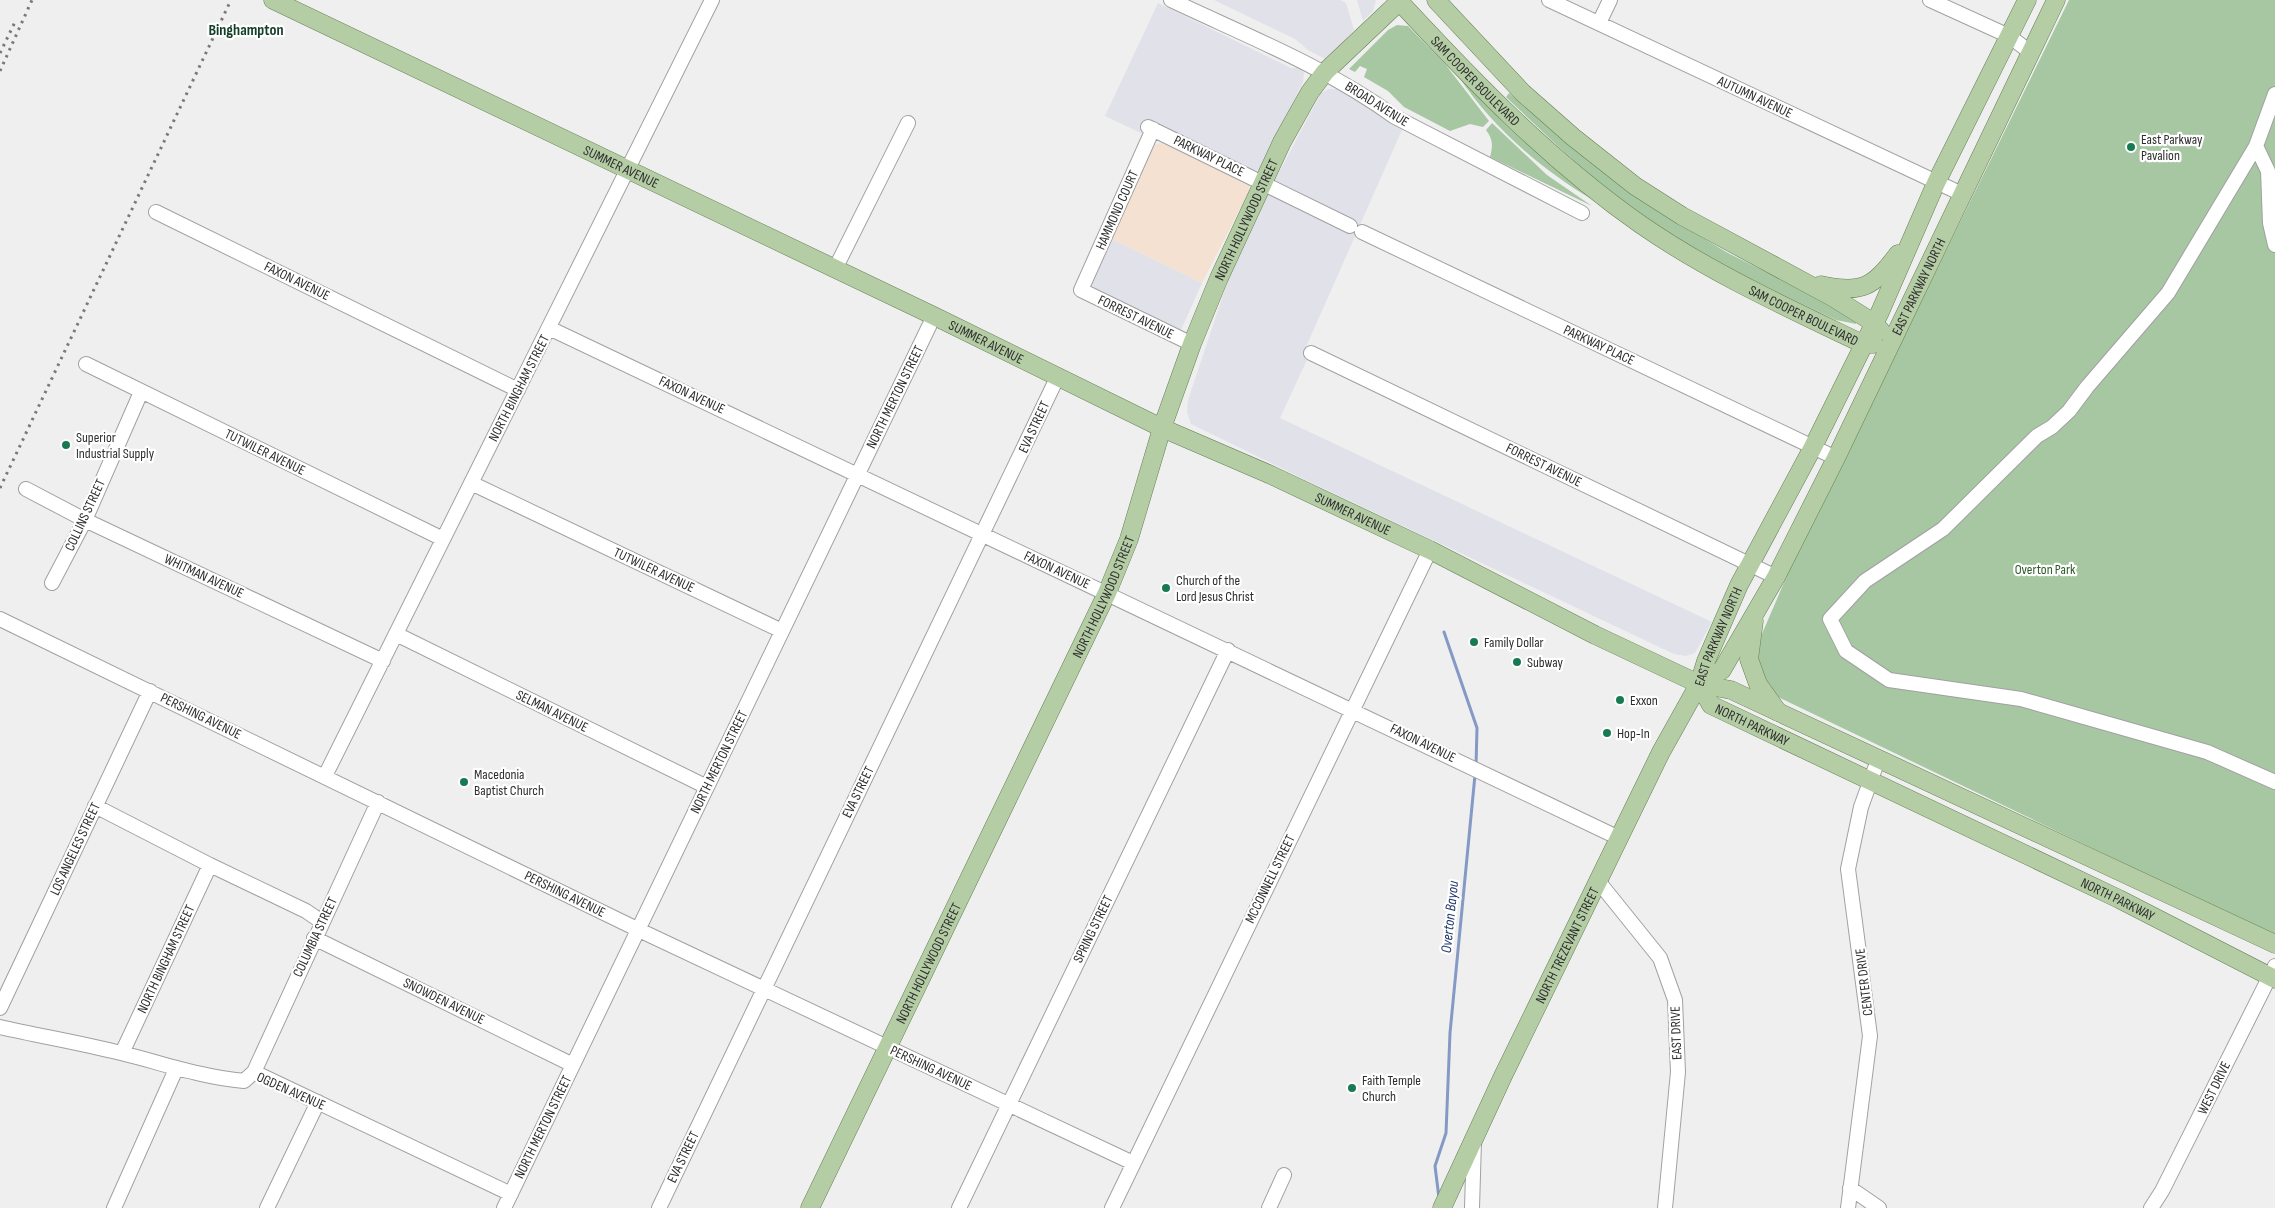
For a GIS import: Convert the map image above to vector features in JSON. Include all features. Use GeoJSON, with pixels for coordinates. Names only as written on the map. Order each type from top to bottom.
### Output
{"type":"FeatureCollection","features":[{"type":"Feature","properties":{"kind":"main road","name":"SUMMER AVENUE"},"geometry":{"type":"LineString","coordinates":[[273,0],[934,316],[1162,428],[1271,475],[1430,550],[1595,635],[1699,684]]}},
{"type":"Feature","properties":{"kind":"main road","name":"NORTH HOLLYWOOD STREET"},"geometry":{"type":"LineString","coordinates":[[810,1208],[1107,593],[1129,539],[1162,428],[1192,344],[1282,142],[1310,92],[1325,72],[1400,0]]}},
{"type":"Feature","properties":{"kind":"main road","name":"SAM COOPER BOULEVARD"},"geometry":{"type":"LineString","coordinates":[[1400,0],[1505,112],[1571,171],[1640,224],[1696,260],[1863,344],[1890,343]]}},
{"type":"Feature","properties":{"kind":"main road","name":"SAM COOPER BOULEVARD"},"geometry":{"type":"LineString","coordinates":[[1436,0],[1523,93],[1573,137],[1635,186],[1682,216],[1834,298],[1874,323],[1890,343]]}},
{"type":"Feature","properties":{"kind":"main road","name":"EAST PARKWAY NORTH"},"geometry":{"type":"LineString","coordinates":[[1699,684],[1706,661],[1738,586],[1813,447],[1874,323],[1936,183],[2027,0]]}},
{"type":"Feature","properties":{"kind":"main road","name":"EAST PARKWAY NORTH"},"geometry":{"type":"LineString","coordinates":[[1699,684],[1722,670],[1776,577],[1836,458],[2056,0]]}},
{"type":"Feature","properties":{"kind":"main road"},"geometry":{"type":"LineString","coordinates":[[1799,280],[1842,290],[1860,288],[1873,282],[1886,270],[1913,236]]}},
{"type":"Feature","properties":{"kind":"main road"},"geometry":{"type":"LineString","coordinates":[[1755,614],[1750,659],[1758,684],[1778,712]]}},
{"type":"Feature","properties":{"kind":"main road","name":"NORTH PARKWAY"},"geometry":{"type":"LineString","coordinates":[[1699,684],[1731,690],[2275,944]]}},
{"type":"Feature","properties":{"kind":"main road","name":"NORTH PARKWAY"},"geometry":{"type":"LineString","coordinates":[[1699,684],[1711,705],[2273,974]]}},
{"type":"Feature","properties":{"kind":"main road","name":"NORTH TREZEVANT STREET"},"geometry":{"type":"LineString","coordinates":[[1444,1204],[1507,1067],[1661,752],[1699,684]]}},
{"type":"Feature","properties":{"kind":"street","name":"NORTH BINGHAM STREET"},"geometry":{"type":"LineString","coordinates":[[325,776],[712,0]]}},
{"type":"Feature","properties":{"kind":"street","name":"BROAD AVENUE"},"geometry":{"type":"LineString","coordinates":[[1171,0],[1325,72],[1395,117],[1582,213]]}},
{"type":"Feature","properties":{"kind":"street","name":"AUTUMN AVENUE"},"geometry":{"type":"LineString","coordinates":[[1549,0],[1962,194]]}},
{"type":"Feature","properties":{"kind":"street"},"geometry":{"type":"LineString","coordinates":[[1599,23],[1610,0]]}},
{"type":"Feature","properties":{"kind":"street"},"geometry":{"type":"LineString","coordinates":[[1930,0],[2008,36],[2030,52]]}},
{"type":"Feature","properties":{"kind":"street"},"geometry":{"type":"LineString","coordinates":[[2275,94],[2256,146],[2168,293],[2087,387],[2069,411],[2052,427],[2037,436],[1943,528],[1865,581],[1830,620],[1846,651],[1889,680],[2021,699],[2207,752],[2275,782]]}},
{"type":"Feature","properties":{"kind":"street"},"geometry":{"type":"LineString","coordinates":[[835,269],[908,123]]}},
{"type":"Feature","properties":{"kind":"street","name":"PARKWAY PLACE"},"geometry":{"type":"LineString","coordinates":[[1151,128],[1356,229],[1836,458]]}},
{"type":"Feature","properties":{"kind":"street","name":"HAMMOND COURT"},"geometry":{"type":"LineString","coordinates":[[1081,290],[1151,128]]}},
{"type":"Feature","properties":{"kind":"street"},"geometry":{"type":"LineString","coordinates":[[2256,146],[2268,171],[2270,223],[2275,245]]}},
{"type":"Feature","properties":{"kind":"street","name":"FAXON AVENUE"},"geometry":{"type":"LineString","coordinates":[[156,212],[518,390]]}},
{"type":"Feature","properties":{"kind":"street","name":"FORREST AVENUE"},"geometry":{"type":"LineString","coordinates":[[1081,290],[1192,344]]}},
{"type":"Feature","properties":{"kind":"street","name":"NORTH MERTON STREET"},"geometry":{"type":"LineString","coordinates":[[504,1208],[934,316]]}},
{"type":"Feature","properties":{"kind":"street","name":"FAXON AVENUE"},"geometry":{"type":"LineString","coordinates":[[549,328],[1352,709],[1619,838]]}},
{"type":"Feature","properties":{"kind":"street","name":"FORREST AVENUE"},"geometry":{"type":"LineString","coordinates":[[1311,353],[1776,577]]}},
{"type":"Feature","properties":{"kind":"street","name":"TUTWILER AVENUE"},"geometry":{"type":"LineString","coordinates":[[86,364],[443,539]]}},
{"type":"Feature","properties":{"kind":"street","name":"EVA STREET"},"geometry":{"type":"LineString","coordinates":[[659,1208],[1058,376]]}},
{"type":"Feature","properties":{"kind":"street","name":"COLLINS STREET"},"geometry":{"type":"LineString","coordinates":[[52,583],[85,520],[141,392]]}},
{"type":"Feature","properties":{"kind":"street","name":"TUTWILER AVENUE"},"geometry":{"type":"LineString","coordinates":[[471,483],[782,631]]}},
{"type":"Feature","properties":{"kind":"street","name":"WHITMAN AVENUE"},"geometry":{"type":"LineString","coordinates":[[26,489],[85,520],[383,661]]}},
{"type":"Feature","properties":{"kind":"street","name":"MCCONNELL STREET"},"geometry":{"type":"LineString","coordinates":[[1112,1208],[1430,550]]}},
{"type":"Feature","properties":{"kind":"street","name":"PERSHING AVENUE"},"geometry":{"type":"LineString","coordinates":[[0,619],[639,930],[1133,1163]]}},
{"type":"Feature","properties":{"kind":"street","name":"SELMAN AVENUE"},"geometry":{"type":"LineString","coordinates":[[396,634],[707,787]]}},
{"type":"Feature","properties":{"kind":"street","name":"SPRING STREET"},"geometry":{"type":"LineString","coordinates":[[959,1208],[1228,650]]}},
{"type":"Feature","properties":{"kind":"street","name":"LOS ANGELES STREET"},"geometry":{"type":"LineString","coordinates":[[0,1008],[150,691]]}},
{"type":"Feature","properties":{"kind":"street","name":"CENTER DRIVE"},"geometry":{"type":"LineString","coordinates":[[1848,1208],[1870,1036],[1848,869],[1861,807],[1878,760]]}},
{"type":"Feature","properties":{"kind":"street","name":"COLUMBIA STREET"},"geometry":{"type":"LineString","coordinates":[[254,1072],[378,802]]}},
{"type":"Feature","properties":{"kind":"street"},"geometry":{"type":"LineString","coordinates":[[95,806],[210,865],[306,911],[322,922]]}},
{"type":"Feature","properties":{"kind":"street","name":"NORTH BINGHAM STREET"},"geometry":{"type":"LineString","coordinates":[[122,1053],[210,865]]}},
{"type":"Feature","properties":{"kind":"street","name":"EAST DRIVE"},"geometry":{"type":"LineString","coordinates":[[1598,881],[1660,958],[1675,1000],[1678,1072],[1665,1208]]}},
{"type":"Feature","properties":{"kind":"street","name":"SNOWDEN AVENUE"},"geometry":{"type":"LineString","coordinates":[[314,938],[573,1065]]}},
{"type":"Feature","properties":{"kind":"street","name":"WEST DRIVE"},"geometry":{"type":"LineString","coordinates":[[2151,1208],[2162,1191],[2273,974]]}},
{"type":"Feature","properties":{"kind":"street","name":"OGDEN AVENUE"},"geometry":{"type":"LineString","coordinates":[[0,1027],[122,1053],[176,1069],[217,1078],[244,1080],[254,1072],[511,1194]]}},
{"type":"Feature","properties":{"kind":"street"},"geometry":{"type":"LineString","coordinates":[[114,1208],[176,1069]]}},
{"type":"Feature","properties":{"kind":"street"},"geometry":{"type":"LineString","coordinates":[[267,1208],[318,1102]]}},
{"type":"Feature","properties":{"kind":"street"},"geometry":{"type":"LineString","coordinates":[[1472,1208],[1474,1140]]}},
{"type":"Feature","properties":{"kind":"street"},"geometry":{"type":"LineString","coordinates":[[1269,1208],[1284,1176]]}},
{"type":"Feature","properties":{"kind":"street"},"geometry":{"type":"LineString","coordinates":[[1850,1188],[1879,1208]]}},
{"type":"Feature","properties":{"kind":"shaded area"},"geometry":{"type":"Polygon","coordinates":[[[1214,0],[1340,0],[1346,3],[1354,30],[1335,53],[1325,59],[1308,50],[1295,39],[1214,0]]]}},
{"type":"Feature","properties":{"kind":"shaded area"},"geometry":{"type":"Polygon","coordinates":[[[1357,0],[1376,0],[1373,11],[1363,21],[1357,0]]]}},
{"type":"Feature","properties":{"kind":"shaded area"},"geometry":{"type":"Polygon","coordinates":[[[1158,3],[1291,68],[1300,68],[1304,73],[1303,82],[1260,170],[1252,170],[1151,122],[1145,135],[1105,116],[1158,3]]]}},
{"type":"Feature","properties":{"kind":"shaded area"},"geometry":{"type":"Polygon","coordinates":[[[1328,89],[1338,89],[1349,93],[1402,130],[1306,347],[1312,349],[1280,418],[1712,622],[1695,653],[1686,656],[1674,654],[1191,424],[1187,412],[1188,400],[1230,274],[1265,199],[1321,93],[1328,89]]]}},
{"type":"Feature","properties":{"kind":"shaded area"},"geometry":{"type":"Polygon","coordinates":[[[1156,144],[1170,144],[1250,184],[1249,191],[1202,283],[1112,239],[1151,150],[1156,144]]]}},
{"type":"Feature","properties":{"kind":"shaded area"},"geometry":{"type":"Polygon","coordinates":[[[1112,239],[1202,283],[1181,330],[1179,331],[1093,287],[1092,284],[1112,239]]]}},
{"type":"Feature","properties":{"kind":"green space","name":"Overton Park"},"geometry":{"type":"Polygon","coordinates":[[[2069,0],[2275,0],[2275,936],[1776,696],[1767,689],[1755,650],[1789,571],[2069,0]]]}},
{"type":"Feature","properties":{"kind":"green space"},"geometry":{"type":"Polygon","coordinates":[[[1397,25],[1408,26],[1445,64],[1489,121],[1483,127],[1470,124],[1450,131],[1404,107],[1388,91],[1364,77],[1367,69],[1360,66],[1355,72],[1349,69],[1388,30],[1397,25]]]}},
{"type":"Feature","properties":{"kind":"green space"},"geometry":{"type":"Polygon","coordinates":[[[1459,77],[1539,154],[1593,200],[1555,175],[1519,146],[1487,113],[1459,77]]]}},
{"type":"Feature","properties":{"kind":"green space"},"geometry":{"type":"Polygon","coordinates":[[[1509,93],[1566,142],[1673,220],[1728,253],[1808,293],[1855,320],[1856,324],[1836,320],[1758,283],[1707,256],[1658,226],[1600,183],[1568,155],[1506,97],[1509,93]]]}},
{"type":"Feature","properties":{"kind":"green space"},"geometry":{"type":"Polygon","coordinates":[[[1492,123],[1547,175],[1592,206],[1490,157],[1492,143],[1486,130],[1492,123]]]}},
{"type":"Feature","properties":{"kind":"waterway","name":"Overton Bayou"},"geometry":{"type":"LineString","coordinates":[[1444,632],[1477,728],[1476,766]]}},
{"type":"Feature","properties":{"kind":"waterway","name":"Overton Bayou"},"geometry":{"type":"LineString","coordinates":[[1439,1198],[1435,1166],[1446,1133],[1450,1033],[1475,775]]}},
{"type":"Feature","properties":{"kind":"railway"},"geometry":{"type":"LineString","coordinates":[[0,71],[32,0]]}},
{"type":"Feature","properties":{"kind":"railway"},"geometry":{"type":"LineString","coordinates":[[0,488],[231,0]]}},
{"type":"Feature","properties":{"kind":"railway"},"geometry":{"type":"LineString","coordinates":[[0,53],[15,22]]}},
{"type":"Feature","properties":{"kind":"place","name":"East Parkway Pavalion"},"geometry":{"type":"Point","coordinates":[2131,147]}},
{"type":"Feature","properties":{"kind":"place","name":"Superior Industrial Supply"},"geometry":{"type":"Point","coordinates":[66,445]}},
{"type":"Feature","properties":{"kind":"place","name":"Church of the Lord Jesus Christ"},"geometry":{"type":"Point","coordinates":[1166,588]}},
{"type":"Feature","properties":{"kind":"place","name":"Family Dollar"},"geometry":{"type":"Point","coordinates":[1474,642]}},
{"type":"Feature","properties":{"kind":"place","name":"Subway"},"geometry":{"type":"Point","coordinates":[1517,662]}},
{"type":"Feature","properties":{"kind":"place","name":"Exxon"},"geometry":{"type":"Point","coordinates":[1620,700]}},
{"type":"Feature","properties":{"kind":"place","name":"Hop-In"},"geometry":{"type":"Point","coordinates":[1607,733]}},
{"type":"Feature","properties":{"kind":"place","name":"Macedonia Baptist Church"},"geometry":{"type":"Point","coordinates":[464,782]}},
{"type":"Feature","properties":{"kind":"place","name":"Faith Temple Church"},"geometry":{"type":"Point","coordinates":[1352,1088]}},
{"type":"Feature","properties":{"kind":"district","name":"Binghampton"},"geometry":{"type":"Point","coordinates":[246,30]}}]}
